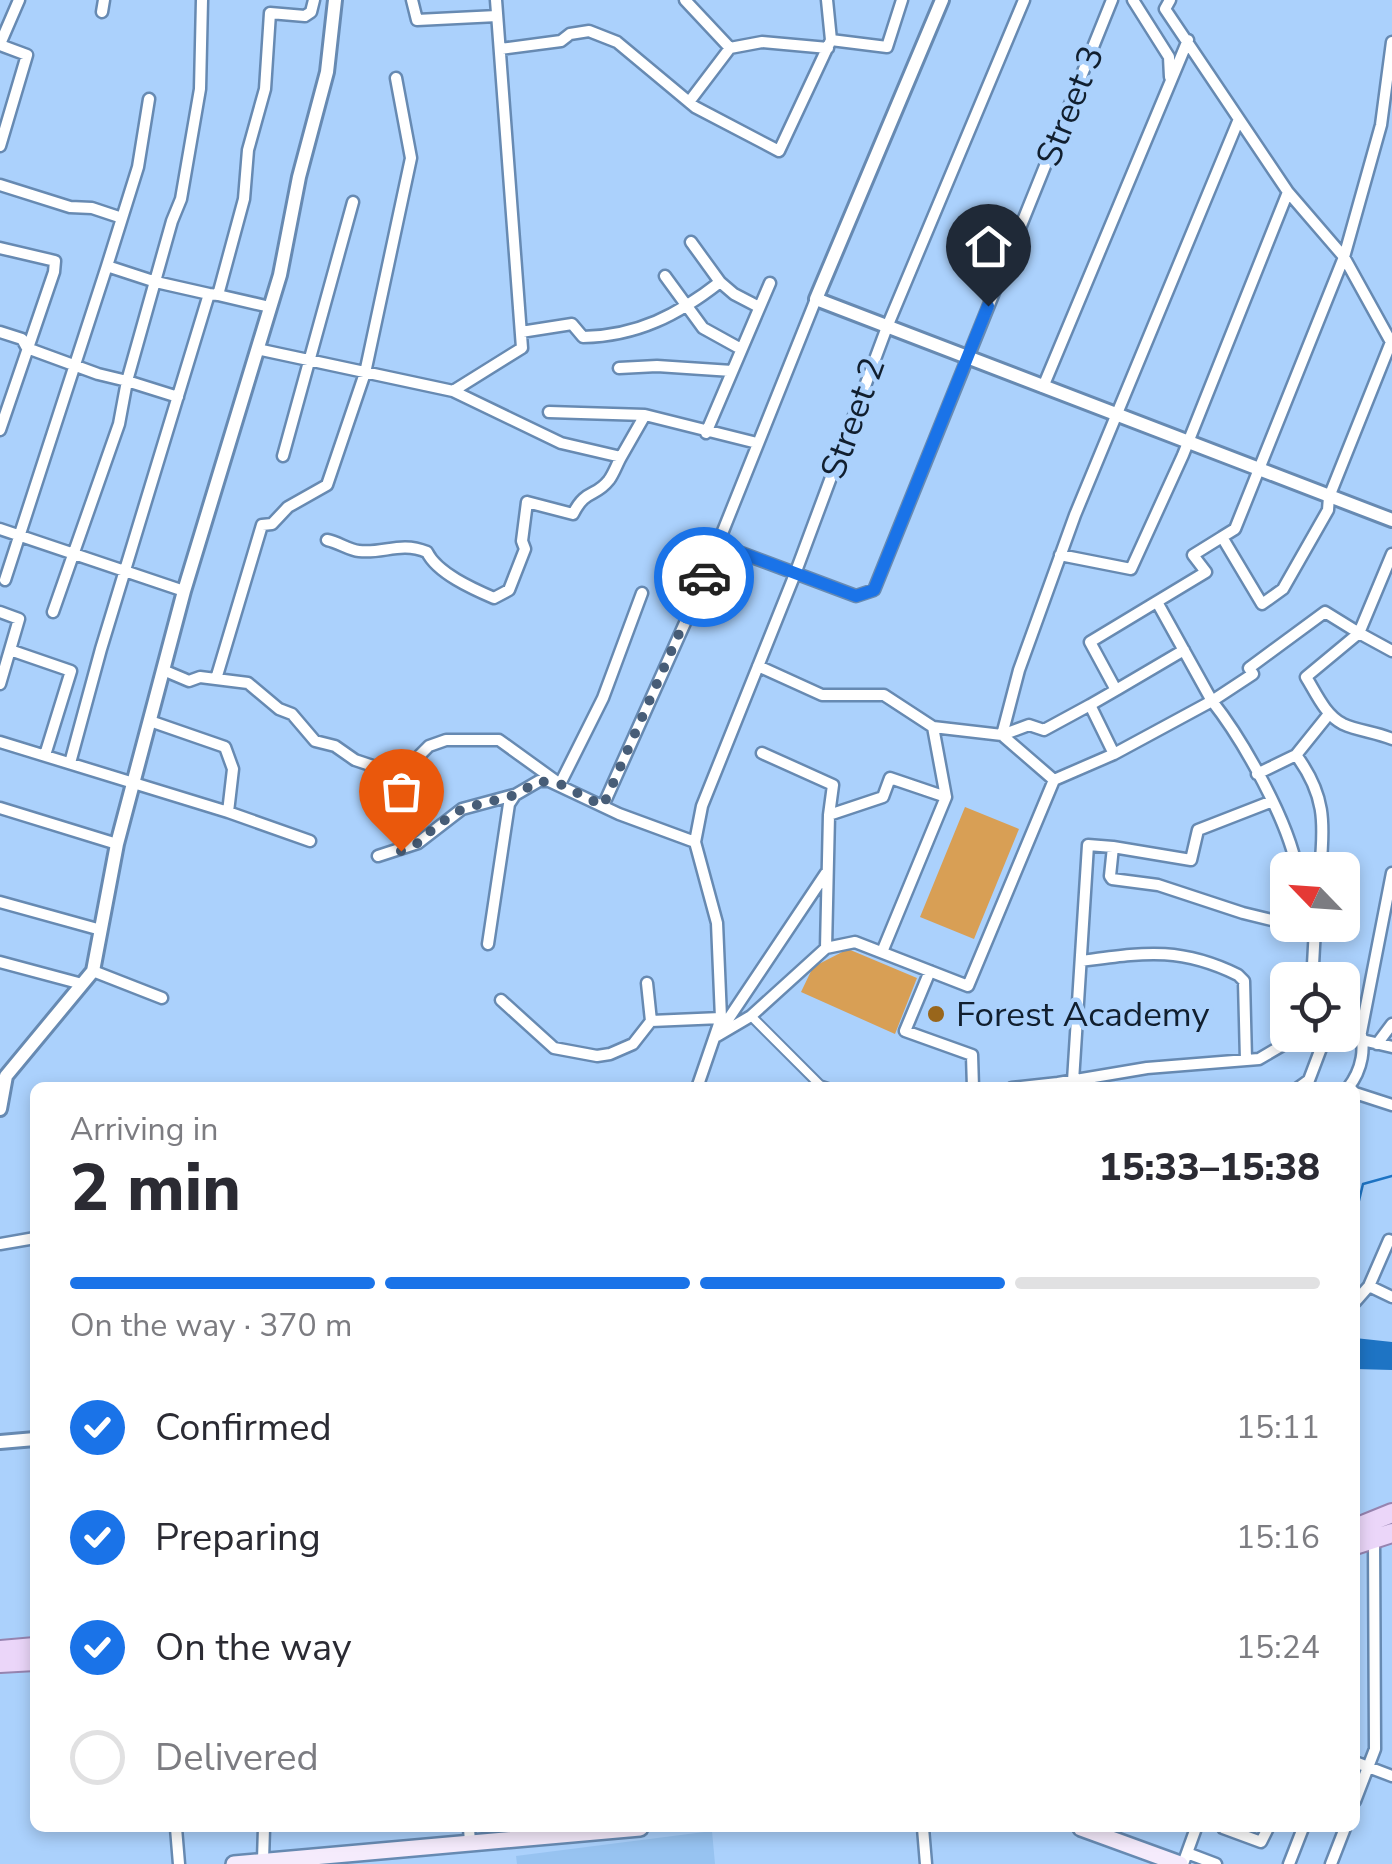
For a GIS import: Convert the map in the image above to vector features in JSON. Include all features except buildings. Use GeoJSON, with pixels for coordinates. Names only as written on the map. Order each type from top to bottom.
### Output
{"type":"FeatureCollection","features":[{"type":"Feature","properties":{"kind":"main road"},"geometry":{"type":"LineString","coordinates":[[1360,1526],[1392,1513]]}},
{"type":"Feature","properties":{"kind":"main road"},"geometry":{"type":"LineString","coordinates":[[1364,1543],[1392,1534]]}},
{"type":"Feature","properties":{"kind":"main road"},"geometry":{"type":"LineString","coordinates":[[0,1650],[30,1647]]}},
{"type":"Feature","properties":{"kind":"main road"},"geometry":{"type":"LineString","coordinates":[[0,1663],[30,1660]]}},
{"type":"Feature","properties":{"kind":"main road"},"geometry":{"type":"LineString","coordinates":[[234,1864],[469,1835],[542,1832]]}},
{"type":"Feature","properties":{"kind":"main road"},"geometry":{"type":"LineString","coordinates":[[1094,1832],[1183,1860]]}},
{"type":"Feature","properties":{"kind":"street"},"geometry":{"type":"LineString","coordinates":[[0,146],[27,55],[0,45],[19,0]]}},
{"type":"Feature","properties":{"kind":"street"},"geometry":{"type":"LineString","coordinates":[[53,612],[119,424],[127,381],[172,220],[182,199],[200,88],[202,0]]}},
{"type":"Feature","properties":{"kind":"street"},"geometry":{"type":"LineString","coordinates":[[70,763],[124,572],[244,199],[248,150],[265,89],[270,12],[304,16],[311,12],[314,0]]}},
{"type":"Feature","properties":{"kind":"street"},"geometry":{"type":"LineString","coordinates":[[0,1108],[6,1076],[93,971],[117,844],[184,591],[270,307],[327,72],[334,0]]}},
{"type":"Feature","properties":{"kind":"street"},"geometry":{"type":"LineString","coordinates":[[412,0],[417,20],[497,16]]}},
{"type":"Feature","properties":{"kind":"street"},"geometry":{"type":"LineString","coordinates":[[453,391],[522,348],[496,0]]}},
{"type":"Feature","properties":{"kind":"street"},"geometry":{"type":"LineString","coordinates":[[685,0],[730,48]]}},
{"type":"Feature","properties":{"kind":"street"},"geometry":{"type":"LineString","coordinates":[[500,49],[560,41],[570,34],[589,31],[617,42],[689,102],[779,152],[830,44],[827,0]]}},
{"type":"Feature","properties":{"kind":"street"},"geometry":{"type":"LineString","coordinates":[[689,102],[730,48],[762,42],[887,47],[902,0]]}},
{"type":"Feature","properties":{"kind":"street"},"geometry":{"type":"LineString","coordinates":[[603,806],[718,544],[942,0]]}},
{"type":"Feature","properties":{"kind":"street","name":"Street 2"},"geometry":{"type":"LineString","coordinates":[[695,842],[702,806],[887,327],[1024,0]]}},
{"type":"Feature","properties":{"kind":"street"},"geometry":{"type":"LineString","coordinates":[[1133,0],[1169,57],[1170,83]]}},
{"type":"Feature","properties":{"kind":"street"},"geometry":{"type":"LineString","coordinates":[[1170,0],[1165,8],[1288,192],[1344,257],[1391,342],[1329,496],[1328,510],[1282,589],[1262,604],[1222,536]]}},
{"type":"Feature","properties":{"kind":"street","name":"Street 3"},"geometry":{"type":"LineString","coordinates":[[794,574],[856,596],[874,590],[1110,6]]}},
{"type":"Feature","properties":{"kind":"street"},"geometry":{"type":"LineString","coordinates":[[1043,388],[1188,40]]}},
{"type":"Feature","properties":{"kind":"street"},"geometry":{"type":"LineString","coordinates":[[1116,690],[1090,642],[1206,572],[1193,554],[1235,529],[1344,257],[1380,125],[1392,42]]}},
{"type":"Feature","properties":{"kind":"street"},"geometry":{"type":"LineString","coordinates":[[216,679],[262,525],[272,524],[288,507],[328,485],[366,373],[410,158],[396,78]]}},
{"type":"Feature","properties":{"kind":"street"},"geometry":{"type":"LineString","coordinates":[[6,580],[138,167],[148,99]]}},
{"type":"Feature","properties":{"kind":"street"},"geometry":{"type":"LineString","coordinates":[[1002,736],[1018,670],[1060,555],[1240,119]]}},
{"type":"Feature","properties":{"kind":"street"},"geometry":{"type":"LineString","coordinates":[[0,185],[122,218]]}},
{"type":"Feature","properties":{"kind":"street"},"geometry":{"type":"LineString","coordinates":[[1060,555],[1131,569],[1187,443],[1288,192]]}},
{"type":"Feature","properties":{"kind":"street"},"geometry":{"type":"LineString","coordinates":[[283,456],[353,202]]}},
{"type":"Feature","properties":{"kind":"street"},"geometry":{"type":"LineString","coordinates":[[691,242],[720,282],[760,307]]}},
{"type":"Feature","properties":{"kind":"street"},"geometry":{"type":"LineString","coordinates":[[0,248],[55,261],[0,430]]}},
{"type":"Feature","properties":{"kind":"street"},"geometry":{"type":"LineString","coordinates":[[108,266],[156,282],[270,307]]}},
{"type":"Feature","properties":{"kind":"street"},"geometry":{"type":"LineString","coordinates":[[664,276],[703,328],[742,349]]}},
{"type":"Feature","properties":{"kind":"street"},"geometry":{"type":"LineString","coordinates":[[520,332],[567,324],[583,336],[605,336],[653,325],[688,307],[720,282]]}},
{"type":"Feature","properties":{"kind":"street"},"geometry":{"type":"LineString","coordinates":[[706,433],[770,283]]}},
{"type":"Feature","properties":{"kind":"street"},"geometry":{"type":"LineString","coordinates":[[816,299],[1392,520]]}},
{"type":"Feature","properties":{"kind":"street"},"geometry":{"type":"LineString","coordinates":[[0,332],[22,339],[26,348],[77,367],[178,397]]}},
{"type":"Feature","properties":{"kind":"street"},"geometry":{"type":"LineString","coordinates":[[256,348],[453,391],[561,444],[621,457]]}},
{"type":"Feature","properties":{"kind":"street"},"geometry":{"type":"LineString","coordinates":[[619,368],[657,366],[732,371]]}},
{"type":"Feature","properties":{"kind":"street"},"geometry":{"type":"LineString","coordinates":[[549,412],[645,415],[757,444]]}},
{"type":"Feature","properties":{"kind":"street"},"geometry":{"type":"LineString","coordinates":[[327,540],[358,551],[411,546],[426,552],[431,562],[456,578],[494,598],[509,590],[526,549],[522,541],[527,502],[573,514],[582,497],[599,490],[609,479],[645,415]]}},
{"type":"Feature","properties":{"kind":"street"},"geometry":{"type":"LineString","coordinates":[[0,530],[184,591]]}},
{"type":"Feature","properties":{"kind":"street"},"geometry":{"type":"LineString","coordinates":[[718,544],[794,574]]}},
{"type":"Feature","properties":{"kind":"street"},"geometry":{"type":"LineString","coordinates":[[1392,554],[1359,633],[1306,677],[1329,714],[1345,725],[1392,739]]}},
{"type":"Feature","properties":{"kind":"street"},"geometry":{"type":"LineString","coordinates":[[560,784],[603,698],[642,593]]}},
{"type":"Feature","properties":{"kind":"street"},"geometry":{"type":"LineString","coordinates":[[1157,602],[1258,774],[1293,852]]}},
{"type":"Feature","properties":{"kind":"street"},"geometry":{"type":"LineString","coordinates":[[0,612],[19,619],[0,684]]}},
{"type":"Feature","properties":{"kind":"street"},"geometry":{"type":"LineString","coordinates":[[826,873],[717,1036],[751,1016],[826,948],[855,942],[968,986],[1054,780],[1114,754],[1212,701],[1253,674],[1249,668],[1324,612],[1392,650]]}},
{"type":"Feature","properties":{"kind":"street"},"geometry":{"type":"LineString","coordinates":[[10,650],[71,671],[45,756]]}},
{"type":"Feature","properties":{"kind":"street"},"geometry":{"type":"LineString","coordinates":[[758,666],[822,696],[884,696],[933,727],[1002,736],[1030,725],[1044,730],[1184,650]]}},
{"type":"Feature","properties":{"kind":"street"},"geometry":{"type":"LineString","coordinates":[[163,670],[189,681],[200,676],[248,682],[280,709],[292,714],[315,741],[335,746],[355,760],[373,766],[407,768],[429,746],[446,740],[499,740],[560,784],[603,806],[695,842],[717,924],[720,1018],[700,1082]]}},
{"type":"Feature","properties":{"kind":"street"},"geometry":{"type":"LineString","coordinates":[[1090,705],[1114,754]]}},
{"type":"Feature","properties":{"kind":"street"},"geometry":{"type":"LineString","coordinates":[[1258,774],[1296,754],[1329,714]]}},
{"type":"Feature","properties":{"kind":"street"},"geometry":{"type":"LineString","coordinates":[[150,721],[226,747],[233,769],[228,812]]}},
{"type":"Feature","properties":{"kind":"street"},"geometry":{"type":"LineString","coordinates":[[882,952],[946,797],[933,727]]}},
{"type":"Feature","properties":{"kind":"street"},"geometry":{"type":"LineString","coordinates":[[1002,736],[1054,780]]}},
{"type":"Feature","properties":{"kind":"street"},"geometry":{"type":"LineString","coordinates":[[0,742],[310,841]]}},
{"type":"Feature","properties":{"kind":"street"},"geometry":{"type":"LineString","coordinates":[[762,754],[833,784],[826,873],[826,948]]}},
{"type":"Feature","properties":{"kind":"street"},"geometry":{"type":"LineString","coordinates":[[1296,754],[1322,802],[1321,852]]}},
{"type":"Feature","properties":{"kind":"street"},"geometry":{"type":"LineString","coordinates":[[829,815],[883,796],[890,778],[946,797]]}},
{"type":"Feature","properties":{"kind":"street"},"geometry":{"type":"LineString","coordinates":[[378,856],[418,843],[462,809],[515,795],[539,781],[560,784]]}},
{"type":"Feature","properties":{"kind":"street"},"geometry":{"type":"LineString","coordinates":[[488,944],[509,804],[515,795]]}},
{"type":"Feature","properties":{"kind":"street"},"geometry":{"type":"LineString","coordinates":[[1074,1080],[1087,846],[1192,860],[1198,830],[1270,802]]}},
{"type":"Feature","properties":{"kind":"street"},"geometry":{"type":"LineString","coordinates":[[0,808],[117,844]]}},
{"type":"Feature","properties":{"kind":"street"},"geometry":{"type":"LineString","coordinates":[[1113,847],[1112,879],[1158,885],[1270,919]]}},
{"type":"Feature","properties":{"kind":"street"},"geometry":{"type":"LineString","coordinates":[[1352,1082],[1360,1072],[1362,1036],[1392,873]]}},
{"type":"Feature","properties":{"kind":"street"},"geometry":{"type":"LineString","coordinates":[[0,902],[101,930]]}},
{"type":"Feature","properties":{"kind":"street"},"geometry":{"type":"LineString","coordinates":[[1081,961],[1181,954],[1242,977],[1246,1060]]}},
{"type":"Feature","properties":{"kind":"street"},"geometry":{"type":"LineString","coordinates":[[0,962],[82,984]]}},
{"type":"Feature","properties":{"kind":"street"},"geometry":{"type":"LineString","coordinates":[[93,971],[162,998]]}},
{"type":"Feature","properties":{"kind":"street"},"geometry":{"type":"LineString","coordinates":[[930,971],[904,1031],[972,1055],[972,1082]]}},
{"type":"Feature","properties":{"kind":"street"},"geometry":{"type":"LineString","coordinates":[[501,1000],[554,1048],[596,1056],[633,1044],[651,1021],[647,984]]}},
{"type":"Feature","properties":{"kind":"street"},"geometry":{"type":"LineString","coordinates":[[751,1016],[817,1082]]}},
{"type":"Feature","properties":{"kind":"street"},"geometry":{"type":"LineString","coordinates":[[651,1021],[720,1018]]}},
{"type":"Feature","properties":{"kind":"street"},"geometry":{"type":"LineString","coordinates":[[1377,1044],[1392,1024]]}},
{"type":"Feature","properties":{"kind":"street"},"geometry":{"type":"LineString","coordinates":[[1360,1031],[1377,1044],[1392,1047]]}},
{"type":"Feature","properties":{"kind":"street"},"geometry":{"type":"LineString","coordinates":[[1068,1082],[1147,1068],[1259,1059],[1271,1052]]}},
{"type":"Feature","properties":{"kind":"street"},"geometry":{"type":"LineString","coordinates":[[1306,1082],[1320,1052]]}},
{"type":"Feature","properties":{"kind":"street"},"geometry":{"type":"LineString","coordinates":[[1360,1094],[1392,1104]]}},
{"type":"Feature","properties":{"kind":"street"},"geometry":{"type":"LineString","coordinates":[[0,1244],[30,1239]]}},
{"type":"Feature","properties":{"kind":"street"},"geometry":{"type":"LineString","coordinates":[[1360,1296],[1369,1286],[1388,1240]]}},
{"type":"Feature","properties":{"kind":"street"},"geometry":{"type":"LineString","coordinates":[[1369,1286],[1392,1297]]}},
{"type":"Feature","properties":{"kind":"street"},"geometry":{"type":"LineString","coordinates":[[0,1442],[30,1439]]}},
{"type":"Feature","properties":{"kind":"street"},"geometry":{"type":"LineString","coordinates":[[1360,1788],[1375,1749],[1364,1543]]}},
{"type":"Feature","properties":{"kind":"street"},"geometry":{"type":"LineString","coordinates":[[1360,1764],[1392,1776]]}},
{"type":"Feature","properties":{"kind":"street"},"geometry":{"type":"LineString","coordinates":[[176,1832],[178,1864]]}},
{"type":"Feature","properties":{"kind":"street"},"geometry":{"type":"LineString","coordinates":[[263,1860],[264,1832]]}},
{"type":"Feature","properties":{"kind":"street"},"geometry":{"type":"LineString","coordinates":[[923,1832],[926,1864]]}},
{"type":"Feature","properties":{"kind":"street"},"geometry":{"type":"LineString","coordinates":[[1194,1832],[1183,1860],[1216,1864]]}},
{"type":"Feature","properties":{"kind":"street"},"geometry":{"type":"LineString","coordinates":[[1234,1832],[1261,1842],[1266,1832]]}},
{"type":"Feature","properties":{"kind":"street"},"geometry":{"type":"LineString","coordinates":[[1289,1864],[1301,1832]]}},
{"type":"Feature","properties":{"kind":"street"},"geometry":{"type":"LineString","coordinates":[[1330,1864],[1343,1832]]}},
{"type":"Feature","properties":{"kind":"shaded area"},"geometry":{"type":"Polygon","coordinates":[[[965,807],[1019,829],[974,939],[920,917],[965,807]]]}},
{"type":"Feature","properties":{"kind":"shaded area"},"geometry":{"type":"Polygon","coordinates":[[[848,949],[917,978],[895,1034],[801,992],[813,967],[848,949]]]}},
{"type":"Feature","properties":{"kind":"shaded area"},"geometry":{"type":"Polygon","coordinates":[[[712,1832],[715,1864],[517,1864],[516,1856],[712,1832]]]}},
{"type":"Feature","properties":{"kind":"water"},"geometry":{"type":"Polygon","coordinates":[[[1360,1339],[1392,1342],[1392,1370],[1360,1369],[1360,1339]]]}},
{"type":"Feature","properties":{"kind":"waterway"},"geometry":{"type":"LineString","coordinates":[[1360,1196],[1363,1184],[1392,1176]]}},
{"type":"Feature","properties":{"kind":"way so far"},"geometry":{"type":"LineString","coordinates":[[401,851],[418,843],[462,809],[515,795],[539,781],[560,784],[603,806],[704,577]]}},
{"type":"Feature","properties":{"kind":"place","name":"Forest Academy"},"geometry":{"type":"Point","coordinates":[936,1014]}},
{"type":"Feature","properties":{"kind":"route"},"geometry":{"type":"LineString","coordinates":[[704,577],[718,544],[856,596],[874,590],[988,306]]}}]}
